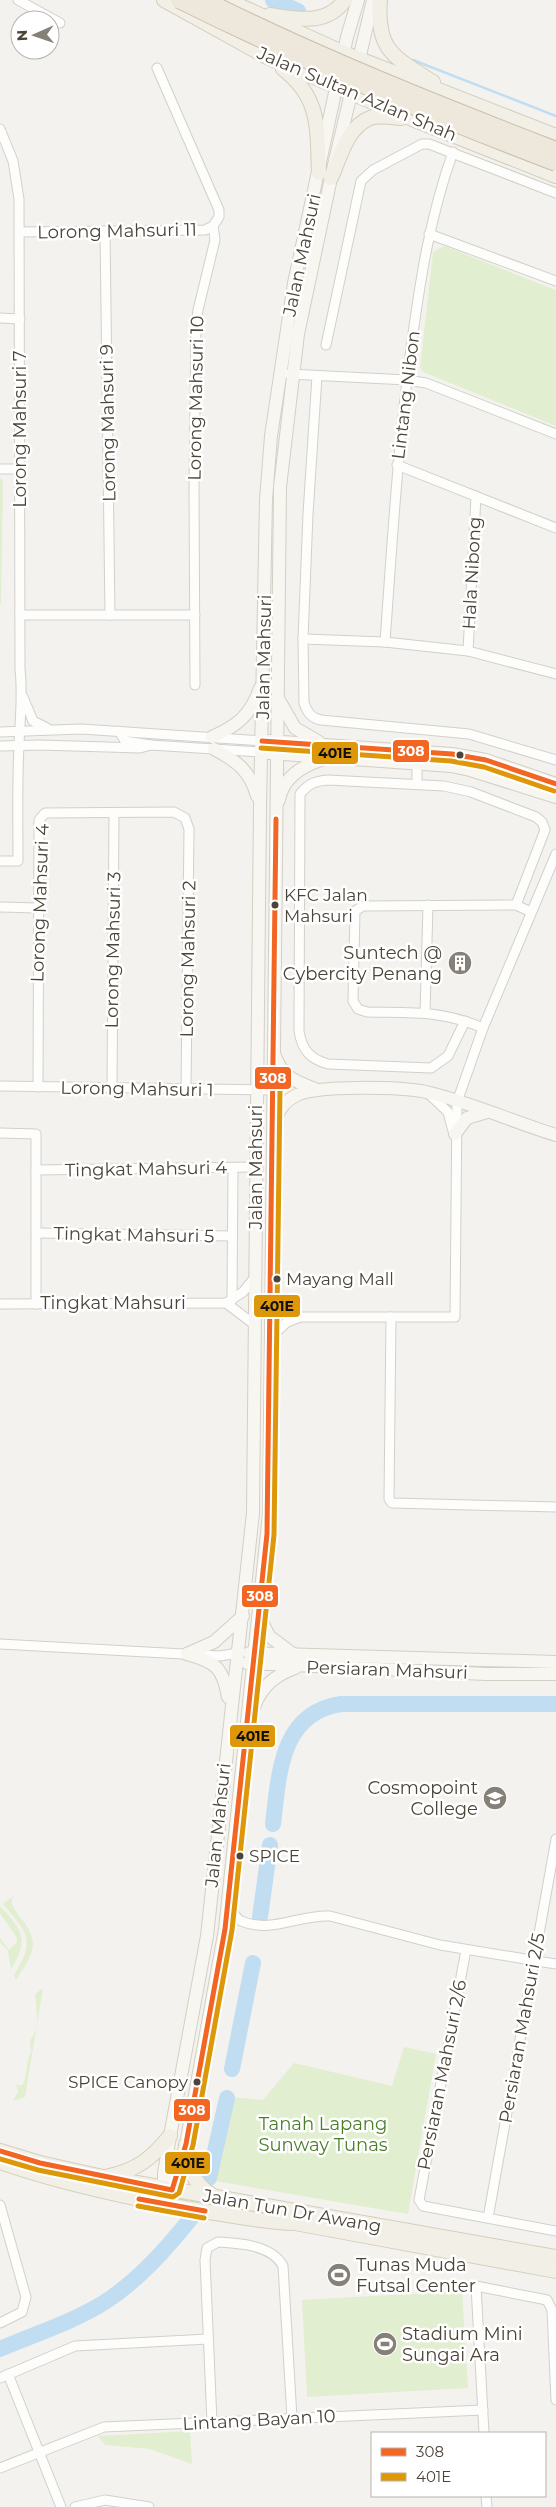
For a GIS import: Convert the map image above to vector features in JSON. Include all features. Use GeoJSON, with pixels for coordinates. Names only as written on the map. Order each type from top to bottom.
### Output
{"type":"FeatureCollection","features":[{"type":"Feature","properties":{"kind":"highway","name":"Jalan Sultan Azlan Shah"},"geometry":{"type":"LineString","coordinates":[[179,0],[283,51],[384,95],[556,163]]}},
{"type":"Feature","properties":{"kind":"highway","name":"Jalan Sultan Azlan Shah"},"geometry":{"type":"LineString","coordinates":[[204,0],[290,41],[437,105],[556,150]]}},
{"type":"Feature","properties":{"kind":"main road","name":"Jalan Sultan Azlan Shah"},"geometry":{"type":"LineString","coordinates":[[164,0],[267,57],[412,119],[556,176]]}},
{"type":"Feature","properties":{"kind":"main road","name":"Jalan Sultan Azlan Shah"},"geometry":{"type":"LineString","coordinates":[[227,0],[344,53],[556,136]]}},
{"type":"Feature","properties":{"kind":"main road"},"geometry":{"type":"LineString","coordinates":[[252,12],[305,20],[320,18],[339,8],[345,0]]}},
{"type":"Feature","properties":{"kind":"main road"},"geometry":{"type":"LineString","coordinates":[[380,0],[380,28],[384,43],[395,58],[458,99]]}},
{"type":"Feature","properties":{"kind":"main road"},"geometry":{"type":"LineString","coordinates":[[267,57],[298,80],[310,98],[316,116],[325,176]]}},
{"type":"Feature","properties":{"kind":"main road"},"geometry":{"type":"LineString","coordinates":[[412,119],[406,108],[405,97],[422,84]]}},
{"type":"Feature","properties":{"kind":"main road"},"geometry":{"type":"LineString","coordinates":[[325,176],[352,131],[360,124],[371,117],[412,119]]}},
{"type":"Feature","properties":{"kind":"main road"},"geometry":{"type":"LineString","coordinates":[[103,2178],[122,2173],[142,2164],[156,2154],[170,2136]]}},
{"type":"Feature","properties":{"kind":"main road"},"geometry":{"type":"LineString","coordinates":[[186,2144],[190,2172],[202,2188],[216,2198]]}},
{"type":"Feature","properties":{"kind":"main road","name":"Jalan Tun Dr Awang"},"geometry":{"type":"LineString","coordinates":[[0,2151],[40,2163],[168,2191],[556,2257]]}},
{"type":"Feature","properties":{"kind":"main road","name":"Jalan Tun Dr Awang"},"geometry":{"type":"LineString","coordinates":[[0,2162],[46,2177],[150,2202],[282,2223],[295,2223],[556,2271]]}},
{"type":"Feature","properties":{"kind":"main road"},"geometry":{"type":"LineString","coordinates":[[150,2202],[168,2191],[174,2198],[283,2218],[295,2223]]}},
{"type":"Feature","properties":{"kind":"street"},"geometry":{"type":"LineString","coordinates":[[18,0],[36,10]]}},
{"type":"Feature","properties":{"kind":"street","name":"Jalan Mahsuri"},"geometry":{"type":"LineString","coordinates":[[168,2191],[164,2173],[207,1936],[253,1513],[260,806],[266,500],[286,373],[325,176],[337,86],[358,0]]}},
{"type":"Feature","properties":{"kind":"street","name":"Jalan Mahsuri"},"geometry":{"type":"LineString","coordinates":[[325,176],[351,92],[373,0]]}},
{"type":"Feature","properties":{"kind":"street","name":"Lorong Mahsuri 10"},"geometry":{"type":"LineString","coordinates":[[157,68],[218,203],[219,217],[214,226],[215,240],[198,310],[196,327],[195,685]]}},
{"type":"Feature","properties":{"kind":"street","name":"Lorong Mahsuri 7"},"geometry":{"type":"LineString","coordinates":[[0,129],[13,161],[16,174],[20,232],[20,669],[23,696],[19,745],[18,861],[0,861]]}},
{"type":"Feature","properties":{"kind":"street"},"geometry":{"type":"LineString","coordinates":[[326,346],[361,181],[373,170],[422,144],[453,152],[556,193]]}},
{"type":"Feature","properties":{"kind":"street","name":"Lintang Nibon"},"geometry":{"type":"LineString","coordinates":[[385,642],[397,465],[407,380],[429,234],[440,188],[453,152]]}},
{"type":"Feature","properties":{"kind":"street","name":"Lorong Mahsuri 11"},"geometry":{"type":"LineString","coordinates":[[20,232],[206,230],[214,226]]}},
{"type":"Feature","properties":{"kind":"street","name":"Lorong Mahsuri 9"},"geometry":{"type":"LineString","coordinates":[[105,231],[110,615]]}},
{"type":"Feature","properties":{"kind":"street"},"geometry":{"type":"LineString","coordinates":[[429,234],[556,280]]}},
{"type":"Feature","properties":{"kind":"street"},"geometry":{"type":"LineString","coordinates":[[0,318],[20,318]]}},
{"type":"Feature","properties":{"kind":"street"},"geometry":{"type":"LineString","coordinates":[[286,373],[407,380],[443,389],[556,434]]}},
{"type":"Feature","properties":{"kind":"street","name":"Jalan Mahsuri"},"geometry":{"type":"LineString","coordinates":[[168,2191],[186,2144],[228,1907],[269,1514],[280,487],[286,373]]}},
{"type":"Feature","properties":{"kind":"street"},"geometry":{"type":"LineString","coordinates":[[318,376],[303,639],[304,703],[307,711],[314,719],[321,720],[469,734],[556,760]]}},
{"type":"Feature","properties":{"kind":"street"},"geometry":{"type":"LineString","coordinates":[[397,465],[556,528]]}},
{"type":"Feature","properties":{"kind":"street"},"geometry":{"type":"LineString","coordinates":[[0,469],[19,469]]}},
{"type":"Feature","properties":{"kind":"street","name":"Hala Nibong"},"geometry":{"type":"LineString","coordinates":[[468,651],[476,496]]}},
{"type":"Feature","properties":{"kind":"street"},"geometry":{"type":"LineString","coordinates":[[20,615],[195,615]]}},
{"type":"Feature","properties":{"kind":"street"},"geometry":{"type":"LineString","coordinates":[[303,639],[385,642],[468,651],[556,674]]}},
{"type":"Feature","properties":{"kind":"street"},"geometry":{"type":"LineString","coordinates":[[119,732],[125,741],[151,745],[213,743],[241,722],[250,712],[264,678]]}},
{"type":"Feature","properties":{"kind":"street"},"geometry":{"type":"LineString","coordinates":[[277,695],[289,721],[295,728],[329,752]]}},
{"type":"Feature","properties":{"kind":"street"},"geometry":{"type":"LineString","coordinates":[[23,696],[33,721],[48,728]]}},
{"type":"Feature","properties":{"kind":"street"},"geometry":{"type":"LineString","coordinates":[[0,732],[48,728],[119,732],[213,743],[329,752],[470,770],[556,797]]}},
{"type":"Feature","properties":{"kind":"street"},"geometry":{"type":"LineString","coordinates":[[213,743],[245,769],[254,783],[260,806]]}},
{"type":"Feature","properties":{"kind":"street"},"geometry":{"type":"LineString","coordinates":[[0,746],[140,748],[151,745]]}},
{"type":"Feature","properties":{"kind":"street"},"geometry":{"type":"LineString","coordinates":[[276,818],[280,796],[288,780],[329,752],[452,754],[486,760],[556,784]]}},
{"type":"Feature","properties":{"kind":"street"},"geometry":{"type":"LineString","coordinates":[[417,784],[418,764]]}},
{"type":"Feature","properties":{"kind":"street"},"geometry":{"type":"LineString","coordinates":[[466,1020],[448,1056],[431,1068],[328,1064],[313,1060],[301,1044],[300,794],[307,785],[317,781],[444,786],[471,792],[536,816],[542,822],[545,830],[516,905]]}},
{"type":"Feature","properties":{"kind":"street","name":"Lorong Mahsuri 4"},"geometry":{"type":"LineString","coordinates":[[38,1087],[39,820],[45,813],[174,812],[185,818],[189,829]]}},
{"type":"Feature","properties":{"kind":"street","name":"Lorong Mahsuri 3"},"geometry":{"type":"LineString","coordinates":[[112,1088],[114,813]]}},
{"type":"Feature","properties":{"kind":"street","name":"Lorong Mahsuri 2"},"geometry":{"type":"LineString","coordinates":[[186,1090],[189,829]]}},
{"type":"Feature","properties":{"kind":"street"},"geometry":{"type":"LineString","coordinates":[[270,1338],[287,1322],[300,1317],[454,1317],[457,1102],[483,1028],[556,854]]}},
{"type":"Feature","properties":{"kind":"street"},"geometry":{"type":"LineString","coordinates":[[425,1013],[428,905]]}},
{"type":"Feature","properties":{"kind":"street"},"geometry":{"type":"LineString","coordinates":[[483,1028],[466,1020],[445,1015],[367,1012],[358,1009],[353,1001],[355,911],[363,906],[516,905],[531,912]]}},
{"type":"Feature","properties":{"kind":"street"},"geometry":{"type":"LineString","coordinates":[[0,907],[38,908]]}},
{"type":"Feature","properties":{"kind":"street"},"geometry":{"type":"LineString","coordinates":[[274,1052],[282,1072],[289,1078],[315,1089],[425,1092],[556,1135]]}},
{"type":"Feature","properties":{"kind":"street","name":"Lorong Mahsuri 1"},"geometry":{"type":"LineString","coordinates":[[0,1086],[273,1090]]}},
{"type":"Feature","properties":{"kind":"street"},"geometry":{"type":"LineString","coordinates":[[273,1125],[281,1107],[288,1101],[315,1089]]}},
{"type":"Feature","properties":{"kind":"street"},"geometry":{"type":"LineString","coordinates":[[425,1092],[435,1098],[448,1112],[455,1138]]}},
{"type":"Feature","properties":{"kind":"street"},"geometry":{"type":"LineString","coordinates":[[455,1138],[467,1118],[487,1112]]}},
{"type":"Feature","properties":{"kind":"street"},"geometry":{"type":"LineString","coordinates":[[0,1133],[36,1134],[36,1304]]}},
{"type":"Feature","properties":{"kind":"street"},"geometry":{"type":"LineString","coordinates":[[233,1168],[229,1301],[255,1325]]}},
{"type":"Feature","properties":{"kind":"street","name":"Tingkat Mahsuri 4"},"geometry":{"type":"LineString","coordinates":[[36,1170],[256,1168]]}},
{"type":"Feature","properties":{"kind":"street","name":"Tingkat Mahsuri 5"},"geometry":{"type":"LineString","coordinates":[[37,1233],[232,1236]]}},
{"type":"Feature","properties":{"kind":"street"},"geometry":{"type":"LineString","coordinates":[[229,1301],[244,1292],[255,1276]]}},
{"type":"Feature","properties":{"kind":"street"},"geometry":{"type":"LineString","coordinates":[[271,1290],[282,1308],[300,1317]]}},
{"type":"Feature","properties":{"kind":"street","name":"Tingkat Mahsuri"},"geometry":{"type":"LineString","coordinates":[[0,1304],[229,1301]]}},
{"type":"Feature","properties":{"kind":"street"},"geometry":{"type":"LineString","coordinates":[[391,1317],[389,1499],[392,1503],[556,1507]]}},
{"type":"Feature","properties":{"kind":"street"},"geometry":{"type":"LineString","coordinates":[[187,1654],[214,1642],[243,1616]]}},
{"type":"Feature","properties":{"kind":"street"},"geometry":{"type":"LineString","coordinates":[[248,1722],[265,1686],[298,1661],[270,1636],[259,1616]]}},
{"type":"Feature","properties":{"kind":"street","name":"Persiaran Mahsuri"},"geometry":{"type":"LineString","coordinates":[[0,1644],[255,1658],[486,1674],[556,1674]]}},
{"type":"Feature","properties":{"kind":"street"},"geometry":{"type":"LineString","coordinates":[[187,1654],[203,1659],[218,1668],[226,1684],[231,1709]]}},
{"type":"Feature","properties":{"kind":"street","name":"Persiaran Mahsuri"},"geometry":{"type":"LineString","coordinates":[[298,1661],[556,1662]]}},
{"type":"Feature","properties":{"kind":"street","name":"Persiaran Mahsuri 2/5"},"geometry":{"type":"LineString","coordinates":[[488,2218],[556,1839]]}},
{"type":"Feature","properties":{"kind":"street"},"geometry":{"type":"LineString","coordinates":[[228,1907],[240,1920],[265,1926],[321,1916],[466,1950],[556,1964]]}},
{"type":"Feature","properties":{"kind":"street","name":"Persiaran Mahsuri 2/6"},"geometry":{"type":"LineString","coordinates":[[466,1950],[420,2200],[423,2206],[488,2218]]}},
{"type":"Feature","properties":{"kind":"street"},"geometry":{"type":"LineString","coordinates":[[0,2205],[26,2297],[22,2312],[0,2323]]}},
{"type":"Feature","properties":{"kind":"street"},"geometry":{"type":"LineString","coordinates":[[488,2218],[556,2230]]}},
{"type":"Feature","properties":{"kind":"street"},"geometry":{"type":"LineString","coordinates":[[212,2422],[205,2260],[207,2248],[218,2242],[274,2254],[280,2259],[286,2274],[292,2418]]}},
{"type":"Feature","properties":{"kind":"street"},"geometry":{"type":"LineString","coordinates":[[484,2432],[476,2286],[548,2300],[552,2310],[556,2400]]}},
{"type":"Feature","properties":{"kind":"street"},"geometry":{"type":"LineString","coordinates":[[61,2507],[39,2452],[4,2376],[75,2346],[208,2339]]}},
{"type":"Feature","properties":{"kind":"street","name":"Lintang Bayan 10"},"geometry":{"type":"LineString","coordinates":[[0,2468],[104,2427],[483,2410]]}},
{"type":"Feature","properties":{"kind":"street"},"geometry":{"type":"LineString","coordinates":[[75,2507],[105,2500],[149,2507]]}},
{"type":"Feature","properties":{"kind":"green space"},"geometry":{"type":"Polygon","coordinates":[[[444,246],[556,290],[556,426],[423,372],[420,368],[433,252],[444,246]]]}},
{"type":"Feature","properties":{"kind":"green space"},"geometry":{"type":"Polygon","coordinates":[[[0,478],[3,481],[1,604],[0,604],[0,478]]]}},
{"type":"Feature","properties":{"kind":"green space"},"geometry":{"type":"Polygon","coordinates":[[[16,1894],[12,1898],[13,1906],[26,1925],[33,1941],[27,1962],[16,1980],[14,1975],[25,1953],[26,1937],[18,1922],[3,1904],[16,1894]]]}},
{"type":"Feature","properties":{"kind":"green space"},"geometry":{"type":"Polygon","coordinates":[[[0,1906],[14,1922],[21,1935],[20,1950],[11,1969],[8,1951],[0,1942],[0,1938],[9,1950],[17,1942],[17,1938],[0,1913],[0,1906]]]}},
{"type":"Feature","properties":{"kind":"green space"},"geometry":{"type":"Polygon","coordinates":[[[43,1988],[25,2097],[13,2101],[18,2092],[16,2084],[20,2086],[23,2084],[26,2075],[31,2052],[30,2040],[36,2030],[35,1994],[43,1988]]]}},
{"type":"Feature","properties":{"kind":"green space","name":"Tanah Lapang Sunway Tunas"},"geometry":{"type":"Polygon","coordinates":[[[404,2047],[436,2054],[408,2214],[215,2181],[230,2097],[263,2100],[294,2063],[392,2086],[404,2047]]]}},
{"type":"Feature","properties":{"kind":"green space","name":"Stadium Mini Sungai Ara"},"geometry":{"type":"Polygon","coordinates":[[[462,2291],[468,2388],[307,2397],[302,2300],[462,2291]]]}},
{"type":"Feature","properties":{"kind":"green space"},"geometry":{"type":"Polygon","coordinates":[[[190,2431],[192,2464],[150,2449],[105,2445],[98,2436],[190,2431]]]}},
{"type":"Feature","properties":{"kind":"waterway"},"geometry":{"type":"LineString","coordinates":[[273,0],[298,11]]}},
{"type":"Feature","properties":{"kind":"waterway"},"geometry":{"type":"LineString","coordinates":[[413,60],[556,116]]}},
{"type":"Feature","properties":{"kind":"waterway"},"geometry":{"type":"LineString","coordinates":[[273,1824],[281,1767],[286,1749],[294,1733],[305,1720],[321,1710],[341,1704],[556,1704]]}},
{"type":"Feature","properties":{"kind":"waterway"},"geometry":{"type":"LineString","coordinates":[[260,1917],[270,1845]]}},
{"type":"Feature","properties":{"kind":"waterway"},"geometry":{"type":"LineString","coordinates":[[232,2069],[253,1963]]}},
{"type":"Feature","properties":{"kind":"waterway"},"geometry":{"type":"LineString","coordinates":[[209,2178],[227,2098]]}},
{"type":"Feature","properties":{"kind":"waterway"},"geometry":{"type":"LineString","coordinates":[[0,2349],[67,2322],[105,2302],[152,2263],[192,2217]]}},
{"type":"Feature","properties":{"kind":"transit line","name":"308"},"geometry":{"type":"LineString","coordinates":[[262,741],[452,754],[486,760],[556,784]]}},
{"type":"Feature","properties":{"kind":"transit line","name":"401E"},"geometry":{"type":"LineString","coordinates":[[261,748],[451,761],[484,767],[554,791]]}},
{"type":"Feature","properties":{"kind":"transit line","name":"308"},"geometry":{"type":"LineString","coordinates":[[0,2151],[40,2163],[172,2190],[186,2144],[225,1929],[267,1534],[276,819]]}},
{"type":"Feature","properties":{"kind":"transit line","name":"401E"},"geometry":{"type":"LineString","coordinates":[[0,2159],[38,2170],[173,2197],[179,2193],[193,2145],[232,1930],[274,1535],[280,1090]]}},
{"type":"Feature","properties":{"kind":"transit line","name":"308"},"geometry":{"type":"LineString","coordinates":[[139,2199],[205,2211]]}},
{"type":"Feature","properties":{"kind":"transit line","name":"401E"},"geometry":{"type":"LineString","coordinates":[[138,2206],[204,2218]]}},
{"type":"Feature","properties":{"kind":"place","name":"KFC Jalan Mahsuri"},"geometry":{"type":"Point","coordinates":[275,905]}},
{"type":"Feature","properties":{"kind":"place","name":"Suntech @ Cybercity Penang"},"geometry":{"type":"Point","coordinates":[460,963]}},
{"type":"Feature","properties":{"kind":"place","name":"Mayang Mall"},"geometry":{"type":"Point","coordinates":[277,1279]}},
{"type":"Feature","properties":{"kind":"place","name":"Cosmopoint College"},"geometry":{"type":"Point","coordinates":[495,1798]}},
{"type":"Feature","properties":{"kind":"place","name":"SPICE"},"geometry":{"type":"Point","coordinates":[240,1856]}},
{"type":"Feature","properties":{"kind":"place","name":"SPICE Canopy"},"geometry":{"type":"Point","coordinates":[197,2082]}},
{"type":"Feature","properties":{"kind":"place","name":"Tunas Muda Futsal Center"},"geometry":{"type":"Point","coordinates":[339,2275]}},
{"type":"Feature","properties":{"kind":"place","name":"Stadium Mini Sungai Ara"},"geometry":{"type":"Point","coordinates":[385,2344]}}]}
